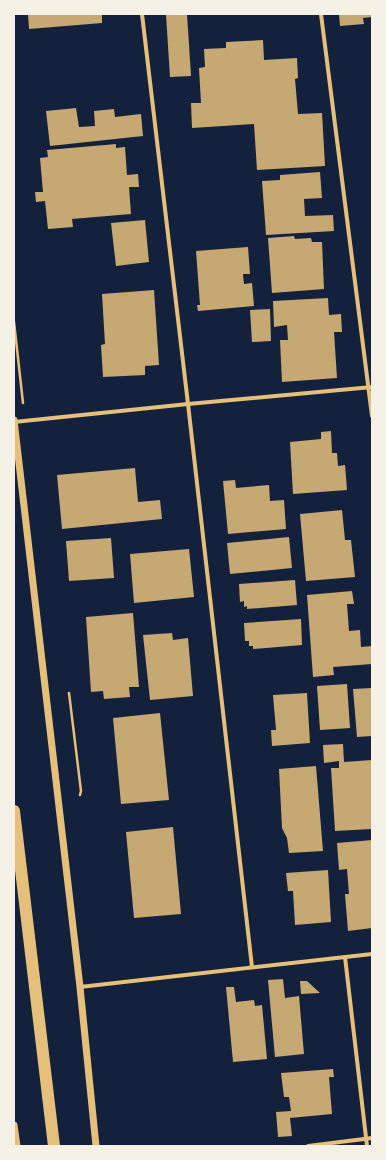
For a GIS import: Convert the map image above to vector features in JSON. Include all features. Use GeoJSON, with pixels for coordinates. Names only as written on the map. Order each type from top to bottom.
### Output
{"type":"FeatureCollection","features":[{"type":"Feature","properties":{"kind":"highway"},"geometry":{"type":"LineString","coordinates":[[14,811],[54,1146]]}},
{"type":"Feature","properties":{"kind":"street"},"geometry":{"type":"LineString","coordinates":[[142,14],[252,967]]}},
{"type":"Feature","properties":{"kind":"street"},"geometry":{"type":"LineString","coordinates":[[321,14],[370,387],[372,416]]}},
{"type":"Feature","properties":{"kind":"street"},"geometry":{"type":"LineString","coordinates":[[96,1146],[80,987],[14,421],[370,387]]}},
{"type":"Feature","properties":{"kind":"street"},"geometry":{"type":"LineString","coordinates":[[80,987],[372,954]]}},
{"type":"Feature","properties":{"kind":"street"},"geometry":{"type":"LineString","coordinates":[[346,957],[367,1146]]}},
{"type":"Feature","properties":{"kind":"street"},"geometry":{"type":"LineString","coordinates":[[14,1125],[16,1146]]}},
{"type":"Feature","properties":{"kind":"street"},"geometry":{"type":"LineString","coordinates":[[308,1146],[372,1138]]}},
{"type":"Feature","properties":{"kind":"building"},"geometry":{"type":"Polygon","coordinates":[[[28,14],[102,14],[102,23],[29,29],[28,14]]]}},
{"type":"Feature","properties":{"kind":"building"},"geometry":{"type":"Polygon","coordinates":[[[187,14],[191,76],[170,77],[166,15],[187,14]]]}},
{"type":"Feature","properties":{"kind":"building"},"geometry":{"type":"Polygon","coordinates":[[[339,14],[372,14],[372,17],[363,18],[364,24],[340,26],[339,14]]]}},
{"type":"Feature","properties":{"kind":"building"},"geometry":{"type":"Polygon","coordinates":[[[263,40],[264,60],[297,58],[298,78],[295,79],[298,114],[322,113],[325,166],[257,170],[254,124],[192,128],[191,103],[201,103],[199,68],[205,67],[204,49],[226,48],[226,42],[263,40]]]}},
{"type":"Feature","properties":{"kind":"building"},"geometry":{"type":"Polygon","coordinates":[[[76,108],[79,127],[95,126],[94,111],[114,109],[115,117],[141,114],[143,136],[50,146],[46,111],[76,108]]]}},
{"type":"Feature","properties":{"kind":"building"},"geometry":{"type":"Polygon","coordinates":[[[116,144],[116,148],[125,147],[127,175],[138,174],[139,187],[129,187],[131,214],[72,219],[73,227],[48,229],[45,201],[36,202],[35,192],[43,192],[40,158],[48,157],[47,150],[116,144]]]}},
{"type":"Feature","properties":{"kind":"building"},"geometry":{"type":"Polygon","coordinates":[[[320,172],[322,198],[304,199],[305,216],[333,215],[334,231],[266,235],[262,181],[280,180],[280,175],[320,172]]]}},
{"type":"Feature","properties":{"kind":"building"},"geometry":{"type":"Polygon","coordinates":[[[145,220],[149,262],[116,266],[111,223],[145,220]]]}},
{"type":"Feature","properties":{"kind":"building"},"geometry":{"type":"Polygon","coordinates":[[[294,236],[295,239],[311,238],[312,242],[322,242],[324,289],[272,293],[268,238],[294,236]]]}},
{"type":"Feature","properties":{"kind":"building"},"geometry":{"type":"Polygon","coordinates":[[[248,247],[250,274],[243,274],[244,284],[252,283],[254,306],[198,311],[197,305],[200,305],[196,251],[248,247]]]}},
{"type":"Feature","properties":{"kind":"building"},"geometry":{"type":"Polygon","coordinates":[[[154,290],[159,365],[145,366],[145,375],[103,377],[101,345],[105,344],[102,294],[154,290]]]}},
{"type":"Feature","properties":{"kind":"building"},"geometry":{"type":"Polygon","coordinates":[[[328,298],[329,315],[341,314],[342,332],[334,332],[337,378],[282,382],[280,340],[288,340],[287,325],[274,327],[273,301],[328,298]]]}},
{"type":"Feature","properties":{"kind":"building"},"geometry":{"type":"Polygon","coordinates":[[[270,309],[271,341],[252,342],[250,310],[270,309]]]}},
{"type":"Feature","properties":{"kind":"building"},"geometry":{"type":"Polygon","coordinates":[[[331,431],[332,453],[337,453],[338,466],[345,465],[347,490],[293,494],[290,442],[321,439],[321,432],[331,431]]]}},
{"type":"Feature","properties":{"kind":"building"},"geometry":{"type":"Polygon","coordinates":[[[135,468],[138,502],[160,500],[162,519],[62,529],[57,475],[135,468]]]}},
{"type":"Feature","properties":{"kind":"building"},"geometry":{"type":"Polygon","coordinates":[[[235,480],[236,488],[269,485],[270,501],[284,500],[286,529],[228,534],[223,481],[235,480]]]}},
{"type":"Feature","properties":{"kind":"building"},"geometry":{"type":"Polygon","coordinates":[[[342,510],[345,540],[351,540],[355,577],[306,581],[300,514],[342,510]]]}},
{"type":"Feature","properties":{"kind":"building"},"geometry":{"type":"Polygon","coordinates":[[[289,537],[292,568],[230,574],[227,543],[289,537]]]}},
{"type":"Feature","properties":{"kind":"building"},"geometry":{"type":"Polygon","coordinates":[[[111,538],[114,578],[69,581],[66,541],[111,538]]]}},
{"type":"Feature","properties":{"kind":"building"},"geometry":{"type":"Polygon","coordinates":[[[189,549],[194,597],[134,603],[130,554],[189,549]]]}},
{"type":"Feature","properties":{"kind":"building"},"geometry":{"type":"Polygon","coordinates":[[[295,580],[297,605],[247,609],[247,606],[244,607],[244,601],[240,602],[239,584],[295,580]]]}},
{"type":"Feature","properties":{"kind":"building"},"geometry":{"type":"Polygon","coordinates":[[[352,591],[354,604],[347,604],[349,631],[360,630],[361,647],[372,646],[372,664],[333,667],[334,675],[313,677],[307,595],[352,591]]]}},
{"type":"Feature","properties":{"kind":"building"},"geometry":{"type":"Polygon","coordinates":[[[133,613],[139,687],[129,687],[130,697],[104,699],[103,691],[91,692],[86,617],[133,613]]]}},
{"type":"Feature","properties":{"kind":"building"},"geometry":{"type":"Polygon","coordinates":[[[301,619],[302,645],[253,649],[253,646],[249,646],[249,641],[245,641],[244,623],[301,619]]]}},
{"type":"Feature","properties":{"kind":"building"},"geometry":{"type":"Polygon","coordinates":[[[172,633],[173,640],[188,638],[193,696],[150,700],[143,635],[172,633]]]}},
{"type":"Feature","properties":{"kind":"building"},"geometry":{"type":"Polygon","coordinates":[[[347,684],[350,728],[320,730],[317,686],[347,684]]]}},
{"type":"Feature","properties":{"kind":"building"},"geometry":{"type":"Polygon","coordinates":[[[372,688],[372,736],[357,737],[353,689],[372,688]]]}},
{"type":"Feature","properties":{"kind":"building"},"geometry":{"type":"Polygon","coordinates":[[[307,693],[310,743],[272,746],[271,730],[276,730],[273,695],[307,693]]]}},
{"type":"Feature","properties":{"kind":"building"},"geometry":{"type":"Polygon","coordinates":[[[160,713],[169,800],[121,804],[113,718],[160,713]]]}},
{"type":"Feature","properties":{"kind":"building"},"geometry":{"type":"Polygon","coordinates":[[[343,744],[344,762],[372,760],[372,829],[335,831],[331,768],[339,768],[339,761],[324,763],[323,745],[343,744]]]}},
{"type":"Feature","properties":{"kind":"building"},"geometry":{"type":"Polygon","coordinates":[[[316,766],[323,851],[289,853],[287,838],[282,828],[279,769],[316,766]]]}},
{"type":"Feature","properties":{"kind":"building"},"geometry":{"type":"Polygon","coordinates":[[[173,827],[181,914],[134,918],[126,832],[173,827]]]}},
{"type":"Feature","properties":{"kind":"building"},"geometry":{"type":"Polygon","coordinates":[[[372,840],[372,928],[348,931],[345,894],[349,894],[347,869],[339,870],[337,843],[372,840]]]}},
{"type":"Feature","properties":{"kind":"building"},"geometry":{"type":"Polygon","coordinates":[[[328,870],[331,922],[295,925],[293,891],[288,891],[286,873],[328,870]]]}},
{"type":"Feature","properties":{"kind":"building"},"geometry":{"type":"Polygon","coordinates":[[[283,979],[285,998],[299,996],[304,1054],[275,1057],[268,980],[283,979]]]}},
{"type":"Feature","properties":{"kind":"building"},"geometry":{"type":"Polygon","coordinates":[[[300,981],[307,981],[320,993],[301,994],[300,981]]]}},
{"type":"Feature","properties":{"kind":"building"},"geometry":{"type":"Polygon","coordinates":[[[226,987],[234,987],[236,1002],[254,1000],[255,1006],[262,1005],[267,1059],[233,1062],[226,987]]]}},
{"type":"Feature","properties":{"kind":"building"},"geometry":{"type":"Polygon","coordinates":[[[333,1069],[334,1077],[329,1077],[332,1114],[290,1118],[292,1136],[278,1137],[276,1112],[291,1111],[289,1097],[284,1097],[281,1073],[333,1069]]]}}]}
